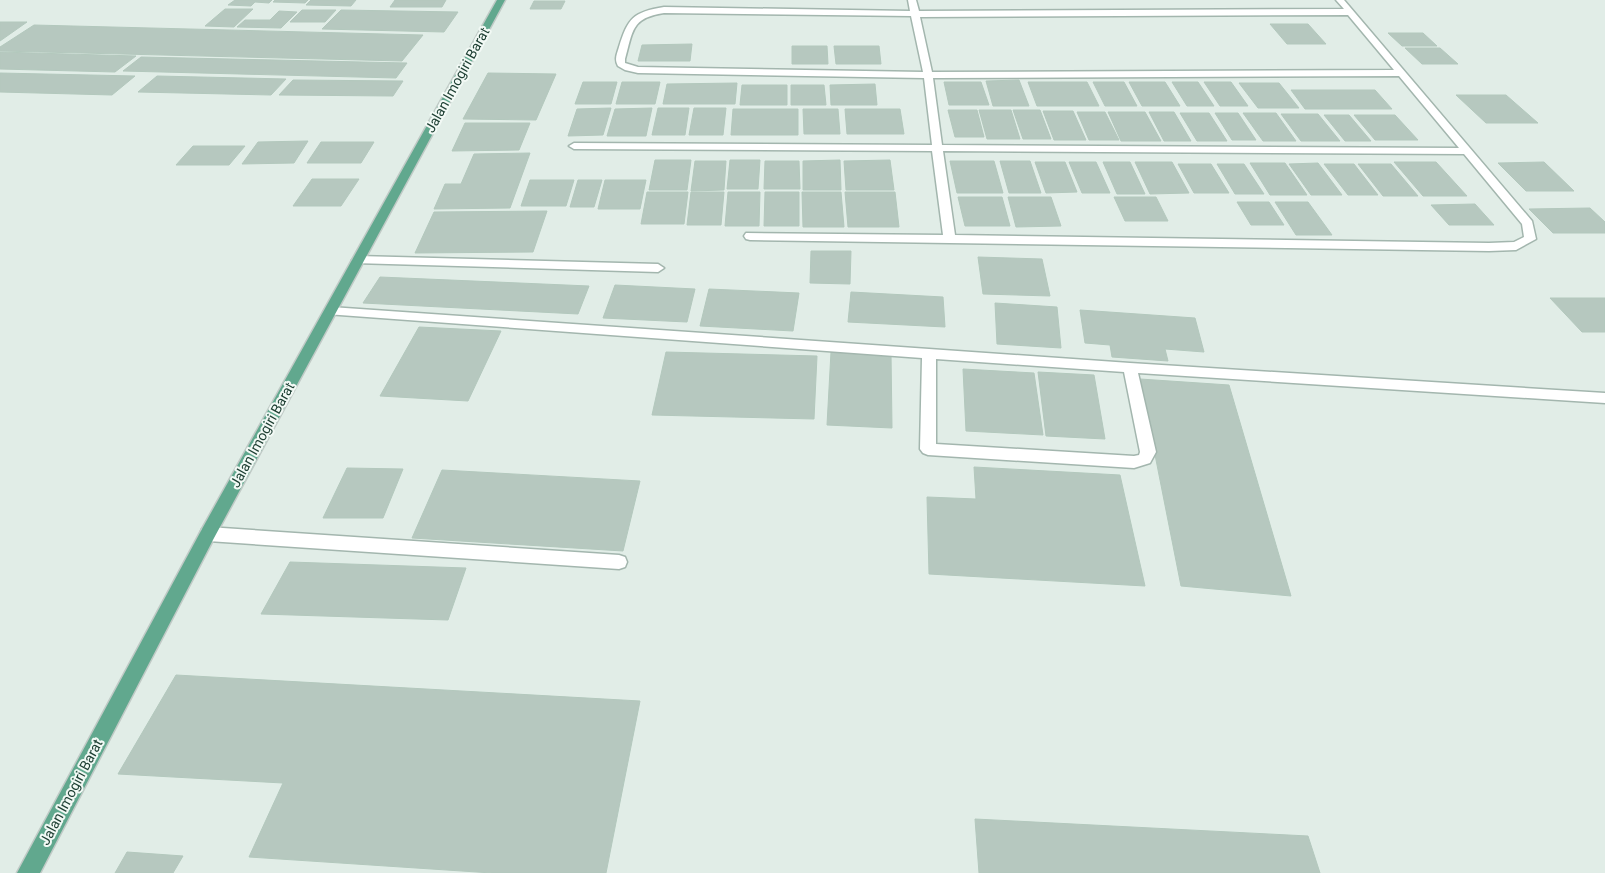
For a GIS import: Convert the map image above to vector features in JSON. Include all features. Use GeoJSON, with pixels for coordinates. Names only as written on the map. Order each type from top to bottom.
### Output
{"type":"FeatureCollection","features":[{"type":"Feature","properties":{"kind":"main road","name":"Jalan Imogiri Barat"},"geometry":{"type":"LineString","coordinates":[[28,873],[208,534],[501,0]]}},
{"type":"Feature","properties":{"kind":"street"},"geometry":{"type":"LineString","coordinates":[[912,0],[928,75],[949,238]]}},
{"type":"Feature","properties":{"kind":"street"},"geometry":{"type":"LineString","coordinates":[[750,236],[1489,247],[1516,246],[1530,239],[1528,223],[1340,0]]}},
{"type":"Feature","properties":{"kind":"street"},"geometry":{"type":"LineString","coordinates":[[1351,12],[915,14],[664,10],[637,16],[632,21],[620,59],[621,64],[638,70],[928,75],[1402,73]]}},
{"type":"Feature","properties":{"kind":"street"},"geometry":{"type":"LineString","coordinates":[[574,146],[1468,151]]}},
{"type":"Feature","properties":{"kind":"street"},"geometry":{"type":"LineString","coordinates":[[358,260],[658,268]]}},
{"type":"Feature","properties":{"kind":"street"},"geometry":{"type":"LineString","coordinates":[[331,311],[1130,368],[1605,398]]}},
{"type":"Feature","properties":{"kind":"street"},"geometry":{"type":"LineString","coordinates":[[929,353],[928,449],[1134,462],[1145,459],[1148,452],[1130,368]]}},
{"type":"Feature","properties":{"kind":"street"},"geometry":{"type":"LineString","coordinates":[[208,534],[619,562]]}},
{"type":"Feature","properties":{"kind":"building"},"geometry":{"type":"Polygon","coordinates":[[[235,0],[272,0],[269,3],[255,2],[251,6],[228,5],[235,0]]]}},
{"type":"Feature","properties":{"kind":"building"},"geometry":{"type":"Polygon","coordinates":[[[275,0],[308,0],[305,3],[273,2],[275,0]]]}},
{"type":"Feature","properties":{"kind":"building"},"geometry":{"type":"Polygon","coordinates":[[[311,0],[356,0],[351,6],[306,5],[311,0]]]}},
{"type":"Feature","properties":{"kind":"building"},"geometry":{"type":"Polygon","coordinates":[[[395,0],[446,0],[442,7],[390,7],[395,0]]]}},
{"type":"Feature","properties":{"kind":"building"},"geometry":{"type":"Polygon","coordinates":[[[534,1],[565,1],[561,9],[530,9],[534,1]]]}},
{"type":"Feature","properties":{"kind":"building"},"geometry":{"type":"Polygon","coordinates":[[[225,9],[253,9],[234,27],[205,26],[225,9]]]}},
{"type":"Feature","properties":{"kind":"building"},"geometry":{"type":"Polygon","coordinates":[[[302,10],[336,10],[325,22],[290,22],[302,10]]]}},
{"type":"Feature","properties":{"kind":"building"},"geometry":{"type":"Polygon","coordinates":[[[341,10],[458,12],[444,32],[322,29],[341,10]]]}},
{"type":"Feature","properties":{"kind":"building"},"geometry":{"type":"Polygon","coordinates":[[[279,11],[297,12],[281,28],[237,27],[245,20],[270,20],[279,11]]]}},
{"type":"Feature","properties":{"kind":"building"},"geometry":{"type":"Polygon","coordinates":[[[0,22],[27,22],[0,41],[0,22]]]}},
{"type":"Feature","properties":{"kind":"building"},"geometry":{"type":"Polygon","coordinates":[[[1270,24],[1308,24],[1326,44],[1287,44],[1270,24]]]}},
{"type":"Feature","properties":{"kind":"building"},"geometry":{"type":"Polygon","coordinates":[[[34,25],[423,35],[402,61],[0,51],[0,47],[34,25]]]}},
{"type":"Feature","properties":{"kind":"building"},"geometry":{"type":"Polygon","coordinates":[[[1388,33],[1423,33],[1437,46],[1402,46],[1388,33]]]}},
{"type":"Feature","properties":{"kind":"building"},"geometry":{"type":"Polygon","coordinates":[[[692,44],[690,61],[638,61],[642,45],[692,44]]]}},
{"type":"Feature","properties":{"kind":"building"},"geometry":{"type":"Polygon","coordinates":[[[792,46],[827,46],[828,64],[792,64],[792,46]]]}},
{"type":"Feature","properties":{"kind":"building"},"geometry":{"type":"Polygon","coordinates":[[[834,46],[879,46],[881,64],[836,64],[834,46]]]}},
{"type":"Feature","properties":{"kind":"building"},"geometry":{"type":"Polygon","coordinates":[[[1405,48],[1440,48],[1458,64],[1422,64],[1405,48]]]}},
{"type":"Feature","properties":{"kind":"building"},"geometry":{"type":"Polygon","coordinates":[[[0,52],[136,56],[115,72],[0,69],[0,52]]]}},
{"type":"Feature","properties":{"kind":"building"},"geometry":{"type":"Polygon","coordinates":[[[141,57],[407,63],[396,78],[123,71],[141,57]]]}},
{"type":"Feature","properties":{"kind":"building"},"geometry":{"type":"Polygon","coordinates":[[[0,73],[135,76],[112,95],[0,92],[0,73]]]}},
{"type":"Feature","properties":{"kind":"building"},"geometry":{"type":"Polygon","coordinates":[[[488,73],[556,74],[536,120],[463,119],[488,73]]]}},
{"type":"Feature","properties":{"kind":"building"},"geometry":{"type":"Polygon","coordinates":[[[157,76],[286,79],[271,95],[138,92],[157,76]]]}},
{"type":"Feature","properties":{"kind":"building"},"geometry":{"type":"Polygon","coordinates":[[[293,80],[403,81],[393,96],[279,95],[293,80]]]}},
{"type":"Feature","properties":{"kind":"building"},"geometry":{"type":"Polygon","coordinates":[[[1019,80],[1029,106],[993,106],[986,81],[1019,80]]]}},
{"type":"Feature","properties":{"kind":"building"},"geometry":{"type":"Polygon","coordinates":[[[583,82],[617,82],[611,104],[575,104],[583,82]]]}},
{"type":"Feature","properties":{"kind":"building"},"geometry":{"type":"Polygon","coordinates":[[[622,82],[660,82],[655,104],[616,104],[622,82]]]}},
{"type":"Feature","properties":{"kind":"building"},"geometry":{"type":"Polygon","coordinates":[[[944,82],[981,82],[989,105],[949,105],[944,82]]]}},
{"type":"Feature","properties":{"kind":"building"},"geometry":{"type":"Polygon","coordinates":[[[1028,82],[1087,82],[1099,106],[1037,106],[1028,82]]]}},
{"type":"Feature","properties":{"kind":"building"},"geometry":{"type":"Polygon","coordinates":[[[1093,82],[1124,82],[1137,106],[1105,106],[1093,82]]]}},
{"type":"Feature","properties":{"kind":"building"},"geometry":{"type":"Polygon","coordinates":[[[1129,82],[1165,82],[1180,106],[1142,106],[1129,82]]]}},
{"type":"Feature","properties":{"kind":"building"},"geometry":{"type":"Polygon","coordinates":[[[1172,82],[1198,82],[1214,106],[1187,106],[1172,82]]]}},
{"type":"Feature","properties":{"kind":"building"},"geometry":{"type":"Polygon","coordinates":[[[1204,82],[1231,82],[1248,106],[1220,106],[1204,82]]]}},
{"type":"Feature","properties":{"kind":"building"},"geometry":{"type":"Polygon","coordinates":[[[737,83],[735,104],[663,104],[667,84],[737,83]]]}},
{"type":"Feature","properties":{"kind":"building"},"geometry":{"type":"Polygon","coordinates":[[[1239,83],[1279,83],[1299,108],[1258,108],[1239,83]]]}},
{"type":"Feature","properties":{"kind":"building"},"geometry":{"type":"Polygon","coordinates":[[[875,84],[877,105],[831,105],[830,85],[875,84]]]}},
{"type":"Feature","properties":{"kind":"building"},"geometry":{"type":"Polygon","coordinates":[[[742,85],[787,85],[787,105],[740,105],[742,85]]]}},
{"type":"Feature","properties":{"kind":"building"},"geometry":{"type":"Polygon","coordinates":[[[791,85],[824,85],[826,105],[791,105],[791,85]]]}},
{"type":"Feature","properties":{"kind":"building"},"geometry":{"type":"Polygon","coordinates":[[[1291,90],[1375,90],[1392,109],[1305,109],[1291,90]]]}},
{"type":"Feature","properties":{"kind":"building"},"geometry":{"type":"Polygon","coordinates":[[[1456,95],[1506,95],[1538,123],[1486,123],[1456,95]]]}},
{"type":"Feature","properties":{"kind":"building"},"geometry":{"type":"Polygon","coordinates":[[[611,108],[603,135],[568,136],[577,109],[611,108]]]}},
{"type":"Feature","properties":{"kind":"building"},"geometry":{"type":"Polygon","coordinates":[[[652,108],[646,136],[607,136],[615,109],[652,108]]]}},
{"type":"Feature","properties":{"kind":"building"},"geometry":{"type":"Polygon","coordinates":[[[658,108],[689,108],[685,135],[652,135],[658,108]]]}},
{"type":"Feature","properties":{"kind":"building"},"geometry":{"type":"Polygon","coordinates":[[[694,108],[726,108],[723,135],[689,135],[694,108]]]}},
{"type":"Feature","properties":{"kind":"building"},"geometry":{"type":"Polygon","coordinates":[[[733,109],[798,109],[798,135],[731,135],[733,109]]]}},
{"type":"Feature","properties":{"kind":"building"},"geometry":{"type":"Polygon","coordinates":[[[803,109],[838,109],[840,134],[804,134],[803,109]]]}},
{"type":"Feature","properties":{"kind":"building"},"geometry":{"type":"Polygon","coordinates":[[[845,109],[900,109],[904,134],[847,134],[845,109]]]}},
{"type":"Feature","properties":{"kind":"building"},"geometry":{"type":"Polygon","coordinates":[[[948,110],[977,110],[984,137],[955,137],[948,110]]]}},
{"type":"Feature","properties":{"kind":"building"},"geometry":{"type":"Polygon","coordinates":[[[979,110],[1011,110],[1020,139],[987,139],[979,110]]]}},
{"type":"Feature","properties":{"kind":"building"},"geometry":{"type":"Polygon","coordinates":[[[1013,110],[1040,110],[1051,139],[1023,139],[1013,110]]]}},
{"type":"Feature","properties":{"kind":"building"},"geometry":{"type":"Polygon","coordinates":[[[1043,111],[1073,111],[1086,140],[1054,140],[1043,111]]]}},
{"type":"Feature","properties":{"kind":"building"},"geometry":{"type":"Polygon","coordinates":[[[1077,112],[1105,112],[1119,140],[1089,140],[1077,112]]]}},
{"type":"Feature","properties":{"kind":"building"},"geometry":{"type":"Polygon","coordinates":[[[1108,112],[1145,112],[1161,141],[1121,141],[1108,112]]]}},
{"type":"Feature","properties":{"kind":"building"},"geometry":{"type":"Polygon","coordinates":[[[1149,112],[1174,112],[1191,141],[1164,141],[1149,112]]]}},
{"type":"Feature","properties":{"kind":"building"},"geometry":{"type":"Polygon","coordinates":[[[1180,113],[1209,113],[1227,141],[1197,141],[1180,113]]]}},
{"type":"Feature","properties":{"kind":"building"},"geometry":{"type":"Polygon","coordinates":[[[1215,113],[1238,113],[1256,140],[1232,140],[1215,113]]]}},
{"type":"Feature","properties":{"kind":"building"},"geometry":{"type":"Polygon","coordinates":[[[1243,113],[1276,113],[1296,141],[1263,141],[1243,113]]]}},
{"type":"Feature","properties":{"kind":"building"},"geometry":{"type":"Polygon","coordinates":[[[1281,114],[1318,114],[1340,141],[1301,141],[1281,114]]]}},
{"type":"Feature","properties":{"kind":"building"},"geometry":{"type":"Polygon","coordinates":[[[1324,115],[1349,115],[1371,141],[1345,141],[1324,115]]]}},
{"type":"Feature","properties":{"kind":"building"},"geometry":{"type":"Polygon","coordinates":[[[1354,115],[1395,115],[1418,140],[1375,140],[1354,115]]]}},
{"type":"Feature","properties":{"kind":"building"},"geometry":{"type":"Polygon","coordinates":[[[465,123],[530,123],[519,150],[452,151],[465,123]]]}},
{"type":"Feature","properties":{"kind":"building"},"geometry":{"type":"Polygon","coordinates":[[[308,141],[294,163],[242,164],[258,142],[308,141]]]}},
{"type":"Feature","properties":{"kind":"building"},"geometry":{"type":"Polygon","coordinates":[[[321,142],[374,142],[361,163],[307,163],[321,142]]]}},
{"type":"Feature","properties":{"kind":"building"},"geometry":{"type":"Polygon","coordinates":[[[193,146],[245,146],[229,165],[176,165],[193,146]]]}},
{"type":"Feature","properties":{"kind":"building"},"geometry":{"type":"Polygon","coordinates":[[[530,153],[510,208],[434,209],[445,184],[461,184],[474,154],[530,153]]]}},
{"type":"Feature","properties":{"kind":"building"},"geometry":{"type":"Polygon","coordinates":[[[655,160],[691,160],[687,190],[649,190],[655,160]]]}},
{"type":"Feature","properties":{"kind":"building"},"geometry":{"type":"Polygon","coordinates":[[[730,160],[760,160],[758,189],[727,189],[730,160]]]}},
{"type":"Feature","properties":{"kind":"building"},"geometry":{"type":"Polygon","coordinates":[[[840,160],[841,190],[803,190],[803,161],[840,160]]]}},
{"type":"Feature","properties":{"kind":"building"},"geometry":{"type":"Polygon","coordinates":[[[890,160],[894,190],[846,190],[844,161],[890,160]]]}},
{"type":"Feature","properties":{"kind":"building"},"geometry":{"type":"Polygon","coordinates":[[[695,161],[726,161],[724,190],[691,191],[695,161]]]}},
{"type":"Feature","properties":{"kind":"building"},"geometry":{"type":"Polygon","coordinates":[[[765,161],[799,161],[800,189],[764,189],[765,161]]]}},
{"type":"Feature","properties":{"kind":"building"},"geometry":{"type":"Polygon","coordinates":[[[950,161],[994,161],[1003,193],[957,193],[950,161]]]}},
{"type":"Feature","properties":{"kind":"building"},"geometry":{"type":"Polygon","coordinates":[[[1000,161],[1030,161],[1041,193],[1009,193],[1000,161]]]}},
{"type":"Feature","properties":{"kind":"building"},"geometry":{"type":"Polygon","coordinates":[[[1035,162],[1065,162],[1077,192],[1046,193],[1035,162]]]}},
{"type":"Feature","properties":{"kind":"building"},"geometry":{"type":"Polygon","coordinates":[[[1069,162],[1096,162],[1110,193],[1082,193],[1069,162]]]}},
{"type":"Feature","properties":{"kind":"building"},"geometry":{"type":"Polygon","coordinates":[[[1103,162],[1130,162],[1145,194],[1117,194],[1103,162]]]}},
{"type":"Feature","properties":{"kind":"building"},"geometry":{"type":"Polygon","coordinates":[[[1135,162],[1172,162],[1189,193],[1150,194],[1135,162]]]}},
{"type":"Feature","properties":{"kind":"building"},"geometry":{"type":"Polygon","coordinates":[[[1394,162],[1436,162],[1467,196],[1423,196],[1394,162]]]}},
{"type":"Feature","properties":{"kind":"building"},"geometry":{"type":"Polygon","coordinates":[[[1544,162],[1574,191],[1526,191],[1498,163],[1544,162]]]}},
{"type":"Feature","properties":{"kind":"building"},"geometry":{"type":"Polygon","coordinates":[[[1250,163],[1285,163],[1307,195],[1270,195],[1250,163]]]}},
{"type":"Feature","properties":{"kind":"building"},"geometry":{"type":"Polygon","coordinates":[[[1318,163],[1342,195],[1311,195],[1289,164],[1318,163]]]}},
{"type":"Feature","properties":{"kind":"building"},"geometry":{"type":"Polygon","coordinates":[[[1178,164],[1211,164],[1229,193],[1194,193],[1178,164]]]}},
{"type":"Feature","properties":{"kind":"building"},"geometry":{"type":"Polygon","coordinates":[[[1217,164],[1244,164],[1264,194],[1235,194],[1217,164]]]}},
{"type":"Feature","properties":{"kind":"building"},"geometry":{"type":"Polygon","coordinates":[[[1324,164],[1354,164],[1378,195],[1348,195],[1324,164]]]}},
{"type":"Feature","properties":{"kind":"building"},"geometry":{"type":"Polygon","coordinates":[[[1358,164],[1391,164],[1418,196],[1383,196],[1358,164]]]}},
{"type":"Feature","properties":{"kind":"building"},"geometry":{"type":"Polygon","coordinates":[[[312,179],[359,179],[341,206],[293,206],[312,179]]]}},
{"type":"Feature","properties":{"kind":"building"},"geometry":{"type":"Polygon","coordinates":[[[530,180],[574,180],[566,206],[521,206],[530,180]]]}},
{"type":"Feature","properties":{"kind":"building"},"geometry":{"type":"Polygon","coordinates":[[[578,180],[602,180],[594,207],[570,207],[578,180]]]}},
{"type":"Feature","properties":{"kind":"building"},"geometry":{"type":"Polygon","coordinates":[[[605,180],[646,180],[640,209],[598,209],[605,180]]]}},
{"type":"Feature","properties":{"kind":"building"},"geometry":{"type":"Polygon","coordinates":[[[647,192],[688,192],[684,224],[641,224],[647,192]]]}},
{"type":"Feature","properties":{"kind":"building"},"geometry":{"type":"Polygon","coordinates":[[[691,192],[724,192],[721,225],[687,225],[691,192]]]}},
{"type":"Feature","properties":{"kind":"building"},"geometry":{"type":"Polygon","coordinates":[[[728,192],[760,192],[759,226],[725,226],[728,192]]]}},
{"type":"Feature","properties":{"kind":"building"},"geometry":{"type":"Polygon","coordinates":[[[765,192],[799,192],[799,226],[764,226],[765,192]]]}},
{"type":"Feature","properties":{"kind":"building"},"geometry":{"type":"Polygon","coordinates":[[[802,192],[841,192],[844,227],[803,227],[802,192]]]}},
{"type":"Feature","properties":{"kind":"building"},"geometry":{"type":"Polygon","coordinates":[[[845,192],[895,192],[899,227],[848,227],[845,192]]]}},
{"type":"Feature","properties":{"kind":"building"},"geometry":{"type":"Polygon","coordinates":[[[958,197],[1002,197],[1010,226],[965,226],[958,197]]]}},
{"type":"Feature","properties":{"kind":"building"},"geometry":{"type":"Polygon","coordinates":[[[1008,197],[1051,197],[1061,226],[1016,227],[1008,197]]]}},
{"type":"Feature","properties":{"kind":"building"},"geometry":{"type":"Polygon","coordinates":[[[1114,197],[1156,197],[1168,221],[1125,221],[1114,197]]]}},
{"type":"Feature","properties":{"kind":"building"},"geometry":{"type":"Polygon","coordinates":[[[1237,202],[1269,202],[1284,225],[1251,225],[1237,202]]]}},
{"type":"Feature","properties":{"kind":"building"},"geometry":{"type":"Polygon","coordinates":[[[1275,202],[1308,202],[1332,235],[1296,235],[1275,202]]]}},
{"type":"Feature","properties":{"kind":"building"},"geometry":{"type":"Polygon","coordinates":[[[1475,204],[1494,225],[1449,225],[1431,205],[1475,204]]]}},
{"type":"Feature","properties":{"kind":"building"},"geometry":{"type":"Polygon","coordinates":[[[1590,208],[1605,222],[1605,233],[1553,233],[1529,209],[1590,208]]]}},
{"type":"Feature","properties":{"kind":"building"},"geometry":{"type":"Polygon","coordinates":[[[547,211],[533,252],[415,253],[434,212],[547,211]]]}},
{"type":"Feature","properties":{"kind":"building"},"geometry":{"type":"Polygon","coordinates":[[[811,251],[851,251],[850,284],[810,283],[811,251]]]}},
{"type":"Feature","properties":{"kind":"building"},"geometry":{"type":"Polygon","coordinates":[[[978,257],[1042,259],[1050,296],[983,294],[978,257]]]}},
{"type":"Feature","properties":{"kind":"building"},"geometry":{"type":"Polygon","coordinates":[[[380,277],[589,286],[578,314],[363,303],[380,277]]]}},
{"type":"Feature","properties":{"kind":"building"},"geometry":{"type":"Polygon","coordinates":[[[615,285],[695,289],[687,322],[603,318],[615,285]]]}},
{"type":"Feature","properties":{"kind":"building"},"geometry":{"type":"Polygon","coordinates":[[[709,289],[799,293],[793,331],[700,326],[709,289]]]}},
{"type":"Feature","properties":{"kind":"building"},"geometry":{"type":"Polygon","coordinates":[[[851,292],[943,297],[945,327],[848,322],[851,292]]]}},
{"type":"Feature","properties":{"kind":"building"},"geometry":{"type":"Polygon","coordinates":[[[1550,298],[1605,298],[1605,332],[1582,332],[1550,298]]]}},
{"type":"Feature","properties":{"kind":"building"},"geometry":{"type":"Polygon","coordinates":[[[995,303],[1057,307],[1061,348],[997,344],[995,303]]]}},
{"type":"Feature","properties":{"kind":"building"},"geometry":{"type":"Polygon","coordinates":[[[1080,310],[1195,318],[1204,352],[1165,349],[1168,361],[1112,357],[1110,345],[1085,343],[1080,310]]]}},
{"type":"Feature","properties":{"kind":"building"},"geometry":{"type":"Polygon","coordinates":[[[419,327],[501,331],[468,401],[380,396],[419,327]]]}},
{"type":"Feature","properties":{"kind":"building"},"geometry":{"type":"Polygon","coordinates":[[[666,352],[817,356],[814,419],[652,415],[666,352]]]}},
{"type":"Feature","properties":{"kind":"building"},"geometry":{"type":"Polygon","coordinates":[[[831,352],[891,354],[892,428],[827,425],[831,352]]]}},
{"type":"Feature","properties":{"kind":"building"},"geometry":{"type":"Polygon","coordinates":[[[963,369],[1034,373],[1043,435],[966,431],[963,369]]]}},
{"type":"Feature","properties":{"kind":"building"},"geometry":{"type":"Polygon","coordinates":[[[1038,372],[1094,375],[1105,439],[1046,436],[1038,372]]]}},
{"type":"Feature","properties":{"kind":"building"},"geometry":{"type":"Polygon","coordinates":[[[1140,379],[1229,385],[1291,596],[1181,586],[1140,379]]]}},
{"type":"Feature","properties":{"kind":"building"},"geometry":{"type":"Polygon","coordinates":[[[974,467],[1120,475],[1145,586],[929,574],[927,497],[976,499],[974,467]]]}},
{"type":"Feature","properties":{"kind":"building"},"geometry":{"type":"Polygon","coordinates":[[[347,468],[403,469],[383,518],[323,518],[347,468]]]}},
{"type":"Feature","properties":{"kind":"building"},"geometry":{"type":"Polygon","coordinates":[[[442,470],[640,481],[623,551],[412,538],[442,470]]]}},
{"type":"Feature","properties":{"kind":"building"},"geometry":{"type":"Polygon","coordinates":[[[290,562],[466,568],[448,620],[261,614],[290,562]]]}},
{"type":"Feature","properties":{"kind":"building"},"geometry":{"type":"Polygon","coordinates":[[[176,675],[640,701],[606,873],[492,873],[249,857],[283,783],[118,774],[176,675]]]}},
{"type":"Feature","properties":{"kind":"building"},"geometry":{"type":"Polygon","coordinates":[[[975,819],[1308,836],[1320,873],[979,873],[975,819]]]}},
{"type":"Feature","properties":{"kind":"building"},"geometry":{"type":"Polygon","coordinates":[[[127,852],[183,856],[173,873],[115,873],[127,852]]]}}]}
